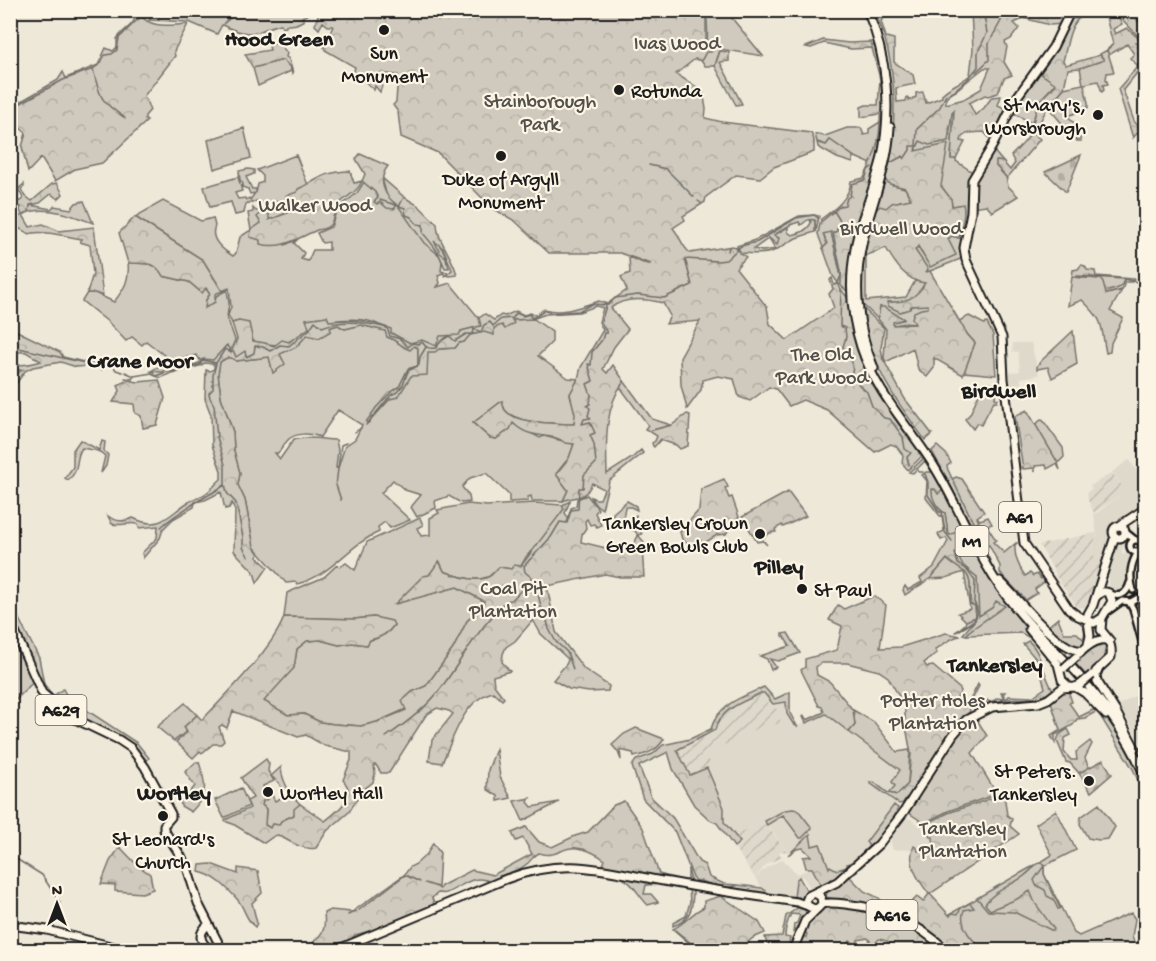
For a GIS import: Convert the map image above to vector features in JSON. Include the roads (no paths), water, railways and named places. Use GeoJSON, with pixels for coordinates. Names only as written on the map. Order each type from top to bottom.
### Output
{"type":"FeatureCollection","features":[{"type":"Feature","properties":{"kind":"highway","name":"M1"},"geometry":{"type":"LineString","coordinates":[[869,10],[884,65],[886,121],[880,162],[856,244],[854,293],[861,347],[873,377],[934,465],[978,552],[1004,594],[1024,619],[1093,692],[1134,750]]}},
{"type":"Feature","properties":{"kind":"highway","name":"A61"},"geometry":{"type":"LineString","coordinates":[[1071,10],[1053,47],[1022,89],[972,180],[970,215],[964,248],[966,260],[1002,337],[1004,379],[1024,543],[1068,608],[1077,616]]}},
{"type":"Feature","properties":{"kind":"highway","name":"M1"},"geometry":{"type":"LineString","coordinates":[[855,307],[866,346],[886,392],[936,463],[975,541],[1000,581],[1025,614],[1097,691],[1146,771]]}},
{"type":"Feature","properties":{"kind":"highway"},"geometry":{"type":"LineString","coordinates":[[1085,648],[1090,634],[1088,618],[1096,597],[1125,535],[1146,509]]}},
{"type":"Feature","properties":{"kind":"highway"},"geometry":{"type":"LineString","coordinates":[[1058,689],[1075,686],[1092,675],[1112,655],[1112,645],[1100,629],[1104,615],[1112,601],[1105,587],[1106,577],[1125,535]]}},
{"type":"Feature","properties":{"kind":"highway"},"geometry":{"type":"LineString","coordinates":[[1000,581],[1057,639],[1071,650],[1085,648]]}},
{"type":"Feature","properties":{"kind":"highway"},"geometry":{"type":"LineString","coordinates":[[1096,597],[1102,592],[1108,593]]}},
{"type":"Feature","properties":{"kind":"highway"},"geometry":{"type":"LineString","coordinates":[[1004,594],[1023,622],[1058,664],[1062,674],[1075,686]]}},
{"type":"Feature","properties":{"kind":"highway"},"geometry":{"type":"LineString","coordinates":[[1077,616],[1088,618],[1095,623],[1104,615]]}},
{"type":"Feature","properties":{"kind":"highway"},"geometry":{"type":"LineString","coordinates":[[1077,616],[1085,623],[1090,634]]}},
{"type":"Feature","properties":{"kind":"highway","name":"A629"},"geometry":{"type":"LineString","coordinates":[[10,621],[42,693],[69,716],[119,740],[130,748],[150,775],[172,816],[164,828],[186,864],[195,896],[208,928],[222,951]]}},
{"type":"Feature","properties":{"kind":"highway"},"geometry":{"type":"LineString","coordinates":[[808,907],[821,899],[873,850],[899,818],[952,732],[972,710],[972,707],[976,709],[1008,704],[1038,703],[1058,689],[1062,674],[1094,640],[1103,640],[1111,647],[1112,655]]}},
{"type":"Feature","properties":{"kind":"highway","name":"M1"},"geometry":{"type":"LineString","coordinates":[[1099,668],[1096,676],[1098,683],[1126,728],[1146,779]]}},
{"type":"Feature","properties":{"kind":"highway","name":"M1"},"geometry":{"type":"LineString","coordinates":[[1075,686],[1095,702],[1134,750]]}},
{"type":"Feature","properties":{"kind":"highway"},"geometry":{"type":"LineString","coordinates":[[964,719],[988,706]]}},
{"type":"Feature","properties":{"kind":"highway"},"geometry":{"type":"LineString","coordinates":[[943,749],[960,726],[975,712]]}},
{"type":"Feature","properties":{"kind":"highway"},"geometry":{"type":"LineString","coordinates":[[899,818],[899,807],[910,802]]}},
{"type":"Feature","properties":{"kind":"highway"},"geometry":{"type":"LineString","coordinates":[[336,951],[519,874],[562,866],[598,868],[694,887],[797,902],[808,907]]}},
{"type":"Feature","properties":{"kind":"highway"},"geometry":{"type":"LineString","coordinates":[[793,951],[808,907],[809,895],[821,899]]}},
{"type":"Feature","properties":{"kind":"highway","name":"A616"},"geometry":{"type":"LineString","coordinates":[[821,899],[867,907],[897,916],[918,927],[946,951]]}},
{"type":"Feature","properties":{"kind":"highway"},"geometry":{"type":"LineString","coordinates":[[10,925],[41,929],[126,951]]}},
{"type":"Feature","properties":{"kind":"highway","name":"A629"},"geometry":{"type":"LineString","coordinates":[[208,928],[201,940],[210,951]]}},
{"type":"Feature","properties":{"kind":"main road"},"geometry":{"type":"LineString","coordinates":[[1125,535],[1130,549],[1136,554]]}},
{"type":"Feature","properties":{"kind":"main road"},"geometry":{"type":"LineString","coordinates":[[1125,535],[1142,544],[1136,554],[1130,590],[1146,655]]}},
{"type":"Feature","properties":{"kind":"main road"},"geometry":{"type":"LineString","coordinates":[[1108,593],[1118,596],[1130,590]]}},
{"type":"Feature","properties":{"kind":"main road"},"geometry":{"type":"LineString","coordinates":[[1130,590],[1146,600]]}},
{"type":"Feature","properties":{"kind":"main road"},"geometry":{"type":"LineString","coordinates":[[1130,590],[1131,601]]}},
{"type":"Feature","properties":{"kind":"main road"},"geometry":{"type":"LineString","coordinates":[[1104,615],[1122,601],[1146,600]]}},
{"type":"Feature","properties":{"kind":"waterway"},"geometry":{"type":"LineString","coordinates":[[10,109],[63,80],[93,69],[100,64],[105,55],[117,50],[119,38],[139,18],[141,10]]}},
{"type":"Feature","properties":{"kind":"waterway"},"geometry":{"type":"LineString","coordinates":[[890,163],[903,156],[904,159],[910,146],[916,146],[917,129],[940,107],[946,95],[956,91],[978,67],[978,52],[987,33],[983,10]]}},
{"type":"Feature","properties":{"kind":"waterway"},"geometry":{"type":"LineString","coordinates":[[992,10],[995,12],[997,10]]}},
{"type":"Feature","properties":{"kind":"waterway"},"geometry":{"type":"LineString","coordinates":[[976,72],[989,60],[989,43],[1001,21],[1003,10]]}},
{"type":"Feature","properties":{"kind":"waterway"},"geometry":{"type":"LineString","coordinates":[[93,69],[102,98],[125,118]]}},
{"type":"Feature","properties":{"kind":"waterway"},"geometry":{"type":"LineString","coordinates":[[649,165],[666,169],[694,197]]}},
{"type":"Feature","properties":{"kind":"waterway"},"geometry":{"type":"LineString","coordinates":[[822,221],[840,206],[845,205],[850,196],[852,184],[865,180],[868,170],[872,167]]}},
{"type":"Feature","properties":{"kind":"waterway"},"geometry":{"type":"LineString","coordinates":[[380,200],[405,208],[406,215],[417,224],[423,225],[423,233],[437,251],[443,264]]}},
{"type":"Feature","properties":{"kind":"waterway"},"geometry":{"type":"LineString","coordinates":[[834,211],[842,224],[841,228],[837,228],[837,231],[833,233],[841,271],[841,284]]}},
{"type":"Feature","properties":{"kind":"waterway"},"geometry":{"type":"LineString","coordinates":[[608,305],[615,298],[638,295],[664,298],[692,285],[685,259],[726,260],[741,246],[757,242],[796,218],[814,215],[818,218]]}},
{"type":"Feature","properties":{"kind":"waterway"},"geometry":{"type":"LineString","coordinates":[[728,251],[729,247]]}},
{"type":"Feature","properties":{"kind":"waterway"},"geometry":{"type":"LineString","coordinates":[[440,253],[446,257],[447,263]]}},
{"type":"Feature","properties":{"kind":"waterway"},"geometry":{"type":"LineString","coordinates":[[1077,276],[1124,279],[1146,284]]}},
{"type":"Feature","properties":{"kind":"waterway"},"geometry":{"type":"LineString","coordinates":[[1108,291],[1120,287],[1124,279]]}},
{"type":"Feature","properties":{"kind":"waterway"},"geometry":{"type":"LineString","coordinates":[[841,289],[840,326],[845,328],[846,337],[843,347],[852,362],[852,372],[859,385],[867,392],[872,406],[884,418],[890,419],[903,437],[905,449],[911,453],[907,457],[909,465]]}},
{"type":"Feature","properties":{"kind":"waterway"},"geometry":{"type":"LineString","coordinates":[[125,372],[134,376],[152,373],[156,376],[169,371],[175,373],[199,366],[203,360],[216,363],[225,349],[234,352],[236,357],[245,351],[246,357],[254,353],[255,346],[270,351],[280,345],[289,346],[309,330],[315,321],[322,327],[346,322],[379,326],[387,328],[390,336],[400,339],[408,347],[413,343],[422,342],[426,347],[436,348],[449,336],[455,341],[466,334],[473,334],[474,329],[481,332],[484,325],[490,322],[493,326],[501,319],[513,318],[516,313],[523,316],[530,314],[531,318],[545,310],[551,313],[579,311],[591,304],[607,305]]}},
{"type":"Feature","properties":{"kind":"waterway"},"geometry":{"type":"LineString","coordinates":[[531,583],[531,577],[525,572],[524,566],[551,537],[560,522],[567,523],[571,510],[578,509],[579,488],[583,488],[584,475],[596,463],[594,444],[590,435],[595,433],[590,422],[582,424],[584,419],[591,418],[588,416],[590,408],[587,406],[590,404],[591,395],[587,384],[593,381],[588,364],[591,365],[592,352],[602,340],[604,333],[607,333],[601,322],[606,306]]}},
{"type":"Feature","properties":{"kind":"waterway"},"geometry":{"type":"LineString","coordinates":[[10,346],[94,365],[102,370],[109,363],[122,372]]}},
{"type":"Feature","properties":{"kind":"waterway"},"geometry":{"type":"LineString","coordinates":[[366,425],[391,395],[403,385],[408,371],[419,365],[420,357],[426,347]]}},
{"type":"Feature","properties":{"kind":"waterway"},"geometry":{"type":"LineString","coordinates":[[216,364],[213,389],[209,393],[214,405],[217,437],[225,465],[227,493],[236,503],[243,547],[248,556]]}},
{"type":"Feature","properties":{"kind":"waterway"},"geometry":{"type":"LineString","coordinates":[[125,378],[132,379],[134,376]]}},
{"type":"Feature","properties":{"kind":"waterway"},"geometry":{"type":"LineString","coordinates":[[355,432],[361,428]]}},
{"type":"Feature","properties":{"kind":"waterway"},"geometry":{"type":"LineString","coordinates":[[341,500],[336,485],[341,445],[346,443]]}},
{"type":"Feature","properties":{"kind":"waterway"},"geometry":{"type":"LineString","coordinates":[[917,469],[923,472]]}},
{"type":"Feature","properties":{"kind":"waterway"},"geometry":{"type":"LineString","coordinates":[[925,474],[928,482],[928,495],[939,512],[942,512],[945,532],[952,541]]}},
{"type":"Feature","properties":{"kind":"waterway"},"geometry":{"type":"LineString","coordinates":[[161,527],[184,509],[225,485]]}},
{"type":"Feature","properties":{"kind":"waterway"},"geometry":{"type":"LineString","coordinates":[[955,553],[958,564],[967,570],[975,581],[974,602],[977,613],[970,624],[955,632]]}},
{"type":"Feature","properties":{"kind":"waterway"},"geometry":{"type":"LineString","coordinates":[[386,737],[433,699],[499,607],[512,600],[530,583]]}},
{"type":"Feature","properties":{"kind":"waterway"},"geometry":{"type":"LineString","coordinates":[[531,584],[537,589],[549,629],[556,642],[567,652],[573,669]]}},
{"type":"Feature","properties":{"kind":"waterway"},"geometry":{"type":"LineString","coordinates":[[10,855],[42,875],[60,903]]}},
{"type":"Feature","properties":{"kind":"waterway"},"geometry":{"type":"LineString","coordinates":[[359,910],[405,875],[420,882]]}},
{"type":"Feature","properties":{"kind":"waterway"},"geometry":{"type":"LineString","coordinates":[[425,883],[437,887]]}},
{"type":"Feature","properties":{"kind":"waterway"},"geometry":{"type":"LineString","coordinates":[[348,915],[356,911]]}},
{"type":"Feature","properties":{"kind":"waterway"},"geometry":{"type":"LineString","coordinates":[[675,930],[699,950]]}},
{"type":"Feature","properties":{"kind":"place","name":"Sun Monument"},"geometry":{"type":"Point","coordinates":[384,30]}},
{"type":"Feature","properties":{"kind":"place","name":"Rotunda"},"geometry":{"type":"Point","coordinates":[619,90]}},
{"type":"Feature","properties":{"kind":"place","name":"St Mary's, Worsbrough"},"geometry":{"type":"Point","coordinates":[1098,115]}},
{"type":"Feature","properties":{"kind":"place","name":"Duke of Argyll Monument"},"geometry":{"type":"Point","coordinates":[501,156]}},
{"type":"Feature","properties":{"kind":"place","name":"Tankersley Crown Green Bowls Club"},"geometry":{"type":"Point","coordinates":[760,534]}},
{"type":"Feature","properties":{"kind":"place","name":"St Paul"},"geometry":{"type":"Point","coordinates":[802,589]}},
{"type":"Feature","properties":{"kind":"place","name":"St Peters. Tankersley"},"geometry":{"type":"Point","coordinates":[1089,781]}},
{"type":"Feature","properties":{"kind":"place","name":"Wortley Hall"},"geometry":{"type":"Point","coordinates":[268,792]}},
{"type":"Feature","properties":{"kind":"place","name":"St Leonard's Church"},"geometry":{"type":"Point","coordinates":[163,816]}},
{"type":"Feature","properties":{"kind":"district","name":"Hood Green"},"geometry":{"type":"Point","coordinates":[279,37]}},
{"type":"Feature","properties":{"kind":"district","name":"Crane Moor"},"geometry":{"type":"Point","coordinates":[140,359]}},
{"type":"Feature","properties":{"kind":"district","name":"Birdwell"},"geometry":{"type":"Point","coordinates":[999,389]}},
{"type":"Feature","properties":{"kind":"district","name":"Pilley"},"geometry":{"type":"Point","coordinates":[779,565]}},
{"type":"Feature","properties":{"kind":"district","name":"Tankersley"},"geometry":{"type":"Point","coordinates":[995,663]}},
{"type":"Feature","properties":{"kind":"district","name":"Wortley"},"geometry":{"type":"Point","coordinates":[174,791]}},
{"type":"Feature","properties":{"kind":"park label","name":"Ivas Wood"},"geometry":{"type":"Point","coordinates":[677,42]}},
{"type":"Feature","properties":{"kind":"park label","name":"Stainborough Park"},"geometry":{"type":"Point","coordinates":[540,112]}},
{"type":"Feature","properties":{"kind":"park label","name":"Walker Wood"},"geometry":{"type":"Point","coordinates":[315,204]}},
{"type":"Feature","properties":{"kind":"park label","name":"Birdwell Wood"},"geometry":{"type":"Point","coordinates":[901,227]}},
{"type":"Feature","properties":{"kind":"park label","name":"The Old Park Wood"},"geometry":{"type":"Point","coordinates":[822,364]}},
{"type":"Feature","properties":{"kind":"park label","name":"Coal Pit Plantation"},"geometry":{"type":"Point","coordinates":[513,598]}},
{"type":"Feature","properties":{"kind":"park label","name":"Potter Holes Plantation"},"geometry":{"type":"Point","coordinates":[933,710]}},
{"type":"Feature","properties":{"kind":"park label","name":"Tankersley Plantation"},"geometry":{"type":"Point","coordinates":[963,838]}}]}
